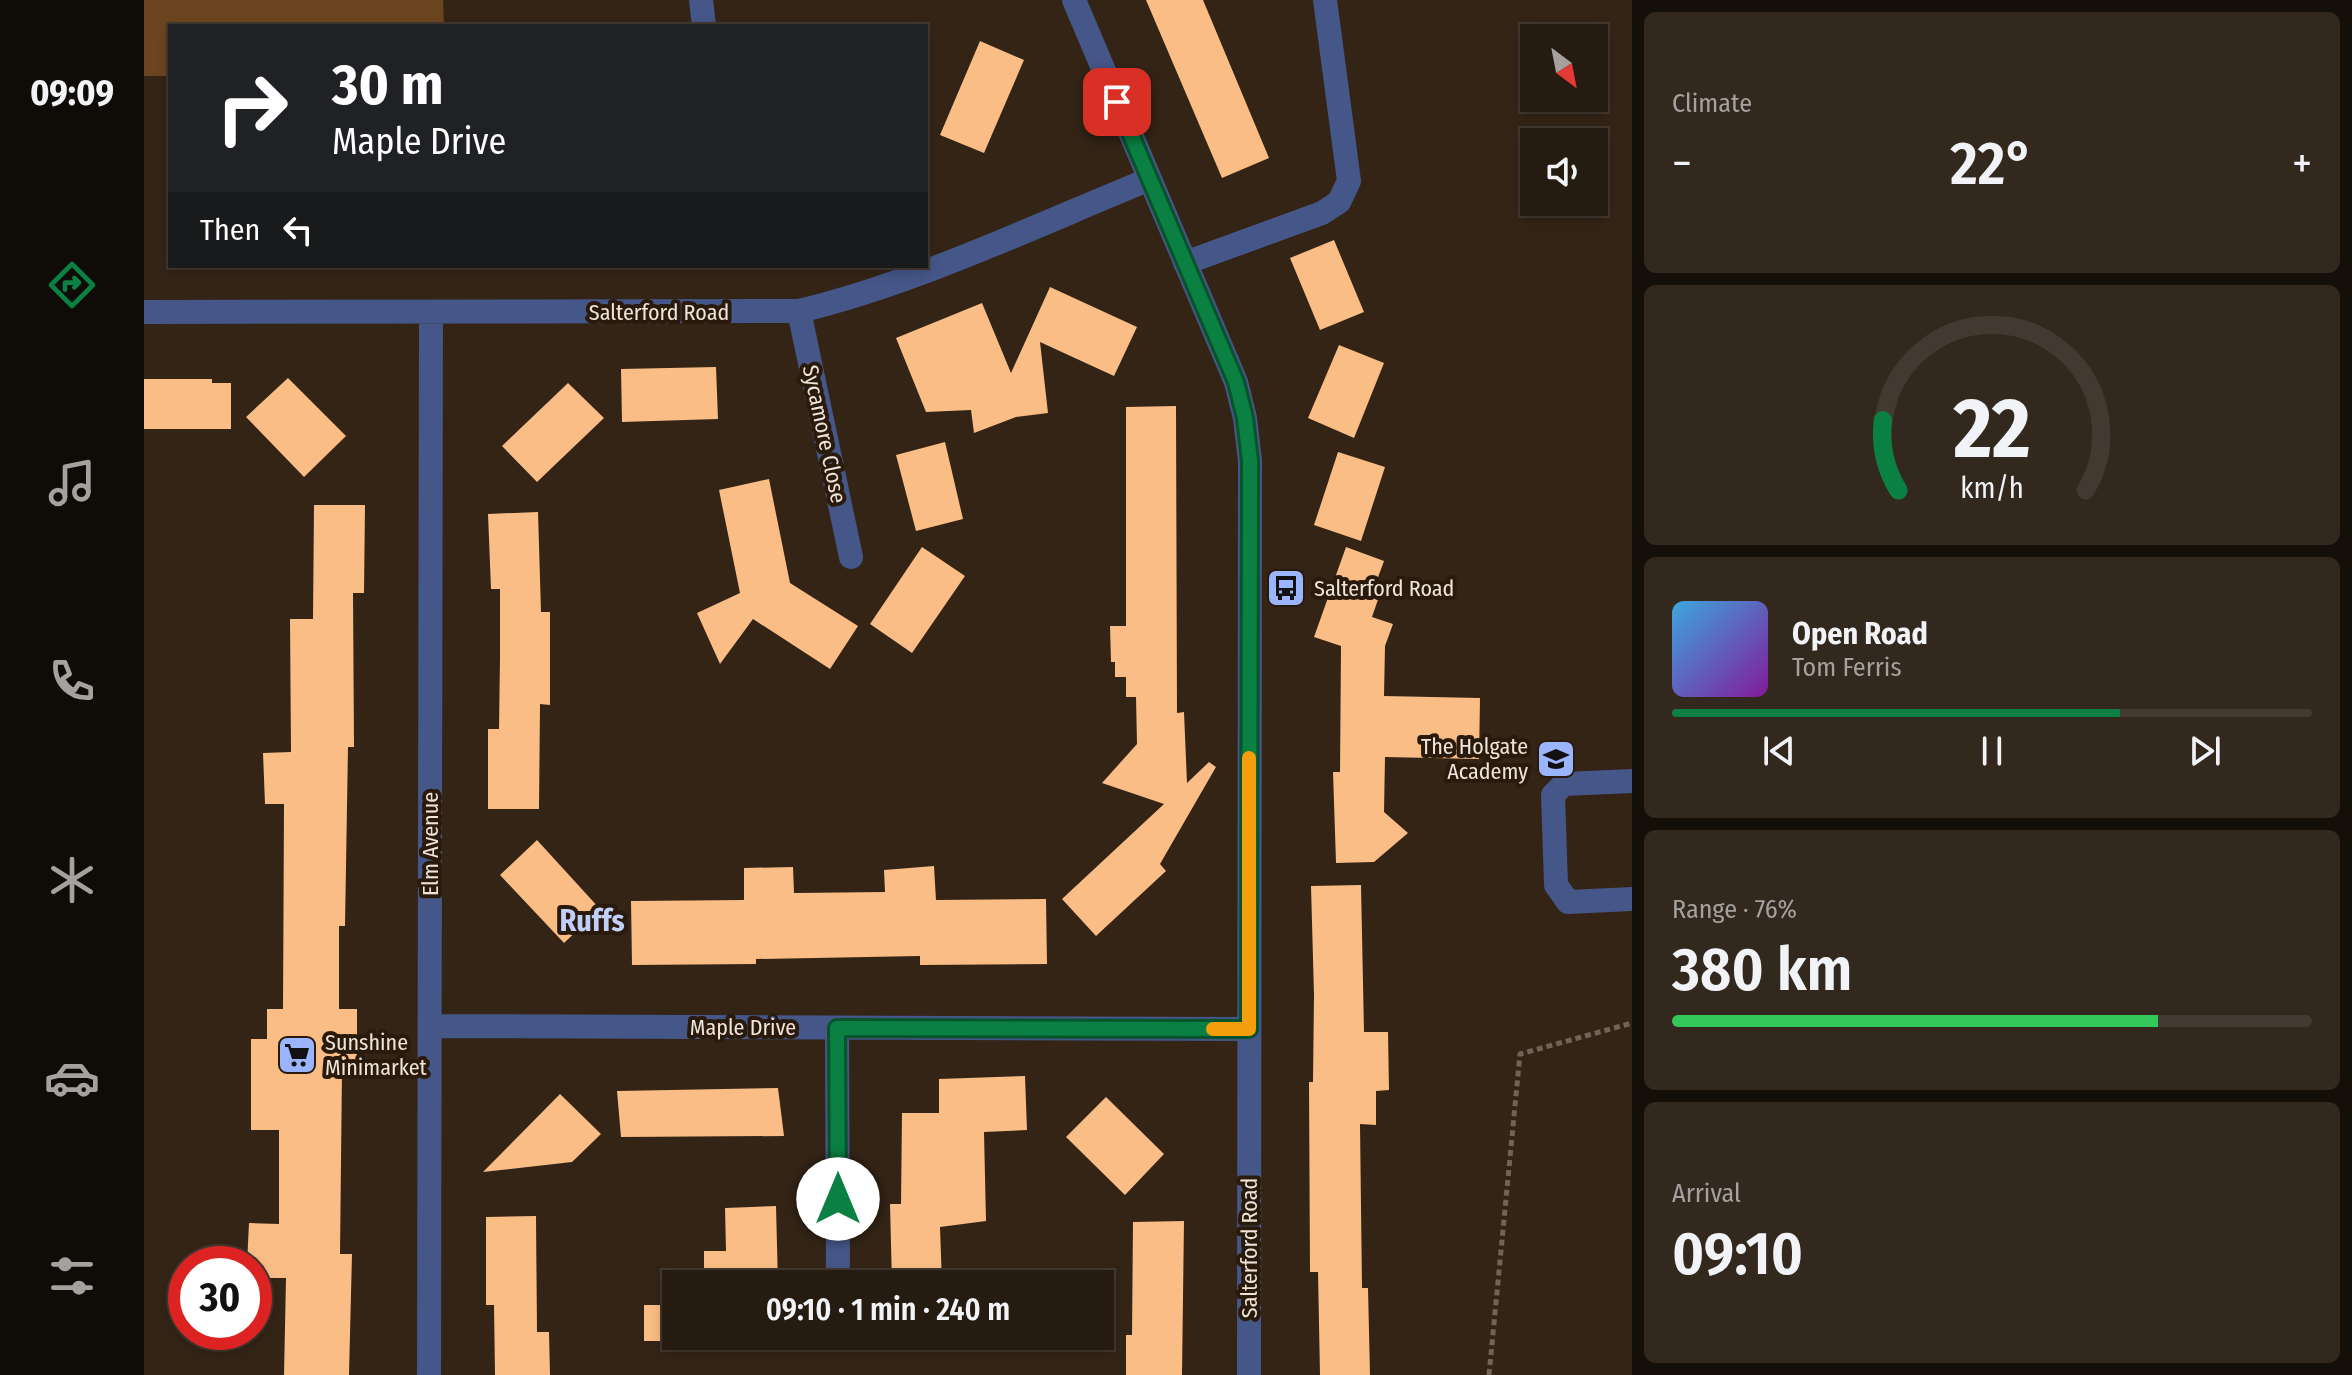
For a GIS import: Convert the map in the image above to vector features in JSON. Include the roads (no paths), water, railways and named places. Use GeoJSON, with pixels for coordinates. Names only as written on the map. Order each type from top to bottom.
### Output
{"type":"FeatureCollection","features":[{"type":"Feature","properties":{"kind":"street"},"geometry":{"type":"LineString","coordinates":[[701,0],[704,24]]}},
{"type":"Feature","properties":{"kind":"street","name":"Salterford Road"},"geometry":{"type":"LineString","coordinates":[[1074,0],[1236,382],[1245,418],[1250,461],[1249,1375]]}},
{"type":"Feature","properties":{"kind":"street"},"geometry":{"type":"LineString","coordinates":[[1185,263],[1322,213],[1339,202],[1349,181],[1325,0]]}},
{"type":"Feature","properties":{"kind":"street","name":"Salterford Road"},"geometry":{"type":"LineString","coordinates":[[144,312],[799,311],[833,303],[922,272],[1150,179]]}},
{"type":"Feature","properties":{"kind":"street","name":"Sycamore Close"},"geometry":{"type":"LineString","coordinates":[[799,311],[851,557]]}},
{"type":"Feature","properties":{"kind":"street","name":"Elm Avenue"},"geometry":{"type":"LineString","coordinates":[[429,1375],[431,312]]}},
{"type":"Feature","properties":{"kind":"street"},"geometry":{"type":"LineString","coordinates":[[1632,781],[1564,784],[1553,795],[1556,885],[1568,902],[1632,899]]}},
{"type":"Feature","properties":{"kind":"street","name":"Maple Drive"},"geometry":{"type":"LineString","coordinates":[[430,1026],[1249,1029]]}},
{"type":"Feature","properties":{"kind":"street"},"geometry":{"type":"LineString","coordinates":[[837,1028],[838,1270]]}},
{"type":"Feature","properties":{"kind":"place","name":"Salterford Road"},"geometry":{"type":"Point","coordinates":[1286,588]}},
{"type":"Feature","properties":{"kind":"place","name":"The Holgate Academy"},"geometry":{"type":"Point","coordinates":[1556,759]}},
{"type":"Feature","properties":{"kind":"place","name":"Sunshine Minimarket"},"geometry":{"type":"Point","coordinates":[297,1055]}},
{"type":"Feature","properties":{"kind":"district","name":"Ruffs"},"geometry":{"type":"Point","coordinates":[592,921]}}]}
